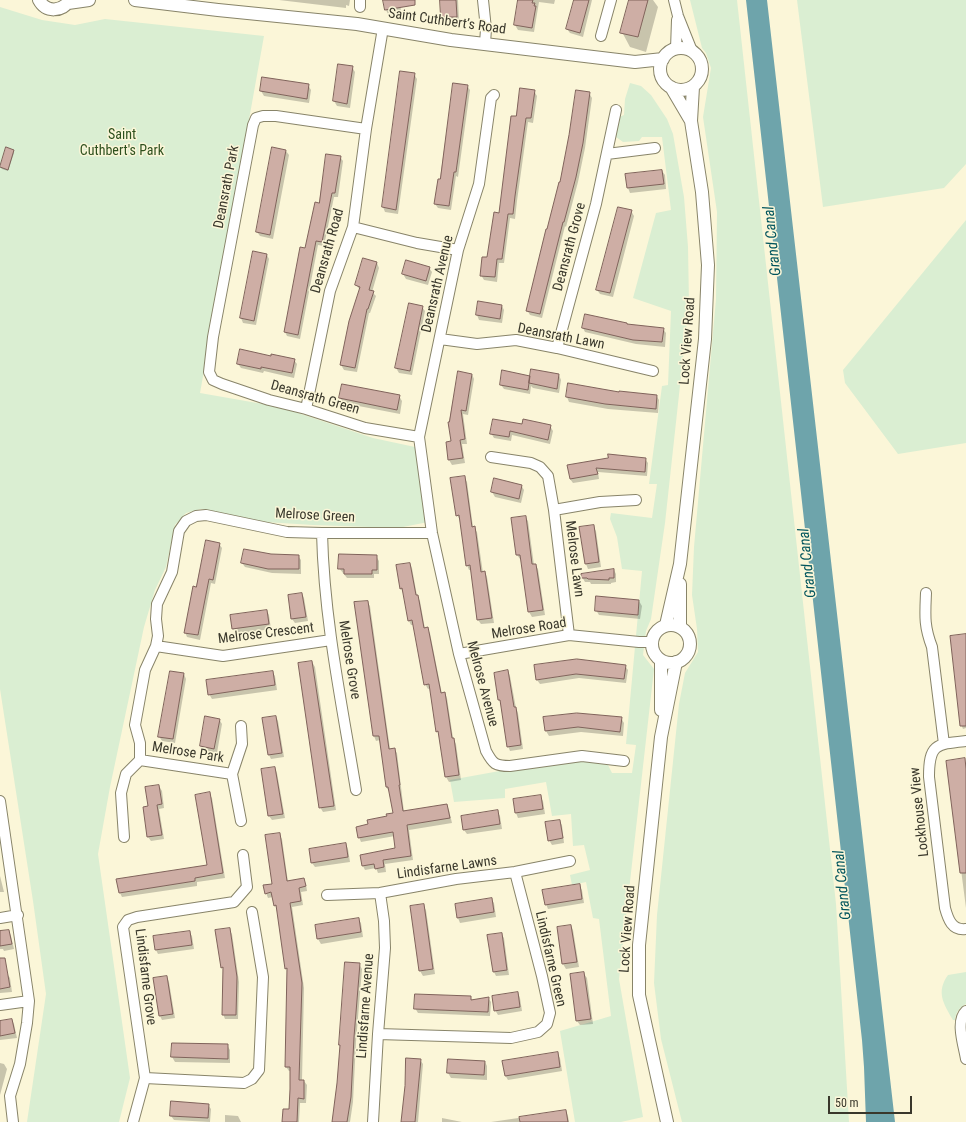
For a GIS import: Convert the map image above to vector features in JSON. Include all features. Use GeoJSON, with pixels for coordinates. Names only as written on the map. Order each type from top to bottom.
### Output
{"type":"FeatureCollection","features":[{"type":"Feature","properties":{"kind":"street"},"geometry":{"type":"LineString","coordinates":[[38,0],[44,6],[53,9],[64,7],[69,1],[88,0]]}},
{"type":"Feature","properties":{"kind":"street","name":"Saint Cuthbert’s Road"},"geometry":{"type":"LineString","coordinates":[[136,0],[383,28],[452,40],[635,62],[663,59]]}},
{"type":"Feature","properties":{"kind":"street"},"geometry":{"type":"LineString","coordinates":[[483,0],[486,29],[484,43]]}},
{"type":"Feature","properties":{"kind":"street"},"geometry":{"type":"LineString","coordinates":[[600,36],[611,0]]}},
{"type":"Feature","properties":{"kind":"street"},"geometry":{"type":"LineString","coordinates":[[674,0],[678,16],[692,51],[701,62],[702,69],[701,76],[693,87],[681,90],[671,87],[663,80],[661,74],[660,69],[663,59],[671,51],[676,49],[682,48],[692,51]]}},
{"type":"Feature","properties":{"kind":"street"},"geometry":{"type":"LineString","coordinates":[[676,49],[678,16]]}},
{"type":"Feature","properties":{"kind":"street","name":"Deansrath Road"},"geometry":{"type":"LineString","coordinates":[[306,409],[330,291],[353,227],[366,129],[383,28]]}},
{"type":"Feature","properties":{"kind":"street","name":"Saint Cuthbert’s Road"},"geometry":{"type":"LineString","coordinates":[[635,62],[661,74]]}},
{"type":"Feature","properties":{"kind":"street","name":"Lock View Road"},"geometry":{"type":"LineString","coordinates":[[671,87],[691,121]]}},
{"type":"Feature","properties":{"kind":"street","name":"Lock View Road"},"geometry":{"type":"LineString","coordinates":[[680,627],[680,564],[705,339],[708,265],[702,192],[691,121],[693,87]]}},
{"type":"Feature","properties":{"kind":"street","name":"Deansrath Avenue"},"geometry":{"type":"LineString","coordinates":[[426,480],[419,437],[458,250],[479,184],[491,98],[494,95]]}},
{"type":"Feature","properties":{"kind":"street","name":"Deansrath Grove"},"geometry":{"type":"LineString","coordinates":[[557,348],[596,204],[616,110]]}},
{"type":"Feature","properties":{"kind":"street","name":"Deansrath Park"},"geometry":{"type":"LineString","coordinates":[[209,372],[213,337],[232,233],[253,125],[256,118],[263,116],[276,116],[366,129]]}},
{"type":"Feature","properties":{"kind":"street"},"geometry":{"type":"LineString","coordinates":[[607,154],[655,148]]}},
{"type":"Feature","properties":{"kind":"street"},"geometry":{"type":"LineString","coordinates":[[353,227],[417,243],[458,250]]}},
{"type":"Feature","properties":{"kind":"street","name":"Deansrath Lawn"},"geometry":{"type":"LineString","coordinates":[[440,339],[477,344],[516,340],[557,348],[653,371]]}},
{"type":"Feature","properties":{"kind":"street","name":"Deansrath Green"},"geometry":{"type":"LineString","coordinates":[[209,372],[213,380],[269,400],[306,409],[365,428],[419,437]]}},
{"type":"Feature","properties":{"kind":"street","name":"Melrose Lawn"},"geometry":{"type":"LineString","coordinates":[[491,457],[531,464],[540,467],[548,476],[554,510],[569,635]]}},
{"type":"Feature","properties":{"kind":"street","name":"Melrose Avenue"},"geometry":{"type":"LineString","coordinates":[[426,480],[432,533],[459,654],[486,751],[491,760],[499,766],[510,766],[582,756],[624,761]]}},
{"type":"Feature","properties":{"kind":"street","name":"Melrose Lawn"},"geometry":{"type":"LineString","coordinates":[[554,510],[600,502],[636,500]]}},
{"type":"Feature","properties":{"kind":"street","name":"Melrose Green"},"geometry":{"type":"LineString","coordinates":[[196,516],[206,515],[287,532],[432,533]]}},
{"type":"Feature","properties":{"kind":"street","name":"Melrose Park"},"geometry":{"type":"LineString","coordinates":[[124,837],[121,793],[126,774],[140,760],[140,743],[135,725],[145,670],[156,646],[158,636],[156,619],[157,604],[172,572],[179,530],[186,521],[196,516]]}},
{"type":"Feature","properties":{"kind":"street","name":"Melrose Grove"},"geometry":{"type":"LineString","coordinates":[[322,533],[323,569],[331,640],[356,790]]}},
{"type":"Feature","properties":{"kind":"street","name":"Lock View Road"},"geometry":{"type":"LineString","coordinates":[[661,737],[661,660],[654,652],[652,642],[656,631],[666,625],[680,564]]}},
{"type":"Feature","properties":{"kind":"street"},"geometry":{"type":"LineString","coordinates":[[926,593],[924,622],[932,647],[944,744],[966,741]]}},
{"type":"Feature","properties":{"kind":"street"},"geometry":{"type":"LineString","coordinates":[[661,660],[671,663],[682,660],[689,649],[690,643],[685,631],[680,627],[671,624],[666,625]]}},
{"type":"Feature","properties":{"kind":"street","name":"Melrose Road"},"geometry":{"type":"LineString","coordinates":[[459,654],[569,635],[652,642]]}},
{"type":"Feature","properties":{"kind":"street","name":"Melrose Crescent"},"geometry":{"type":"LineString","coordinates":[[156,646],[222,656],[331,640]]}},
{"type":"Feature","properties":{"kind":"street","name":"Lock View Road"},"geometry":{"type":"LineString","coordinates":[[667,1122],[639,995],[639,945],[661,737],[676,662]]}},
{"type":"Feature","properties":{"kind":"street","name":"Melrose Park"},"geometry":{"type":"LineString","coordinates":[[241,726],[242,744],[232,774],[241,821]]}},
{"type":"Feature","properties":{"kind":"street","name":"Lockhouse View"},"geometry":{"type":"LineString","coordinates":[[944,744],[935,748],[931,753],[929,762],[931,792],[945,908],[948,920],[956,927],[966,929]]}},
{"type":"Feature","properties":{"kind":"street","name":"Melrose Park"},"geometry":{"type":"LineString","coordinates":[[140,760],[232,774]]}},
{"type":"Feature","properties":{"kind":"street"},"geometry":{"type":"LineString","coordinates":[[0,801],[18,915],[29,1001],[20,1064],[10,1096],[13,1122]]}},
{"type":"Feature","properties":{"kind":"street","name":"Lindisfarne Grove"},"geometry":{"type":"LineString","coordinates":[[133,1122],[145,1078],[123,927],[128,920],[137,917],[234,902],[247,887],[243,855]]}},
{"type":"Feature","properties":{"kind":"street","name":"Lindisfarne Lawns"},"geometry":{"type":"LineString","coordinates":[[327,895],[380,892],[456,879],[515,872],[570,861]]}},
{"type":"Feature","properties":{"kind":"street","name":"Lindisfarne Green"},"geometry":{"type":"LineString","coordinates":[[378,1034],[511,1038],[538,1032],[547,1024],[550,1014],[542,976],[515,872]]}},
{"type":"Feature","properties":{"kind":"street","name":"Lindisfarne Avenue"},"geometry":{"type":"LineString","coordinates":[[373,1122],[385,948],[384,921],[380,892]]}},
{"type":"Feature","properties":{"kind":"street"},"geometry":{"type":"LineString","coordinates":[[145,1078],[244,1082],[252,1078],[259,1070],[263,977],[252,912]]}},
{"type":"Feature","properties":{"kind":"street"},"geometry":{"type":"LineString","coordinates":[[0,918],[18,915]]}},
{"type":"Feature","properties":{"kind":"street"},"geometry":{"type":"LineString","coordinates":[[0,1006],[29,1001]]}},
{"type":"Feature","properties":{"kind":"street"},"geometry":{"type":"LineString","coordinates":[[964,1012],[960,1023],[966,1059]]}},
{"type":"Feature","properties":{"kind":"green space"},"geometry":{"type":"Polygon","coordinates":[[[690,0],[737,0],[836,904],[849,1122],[682,1122],[661,1039],[654,983],[657,915],[679,704],[685,673],[698,652],[697,629],[692,595],[694,547],[716,299],[717,212],[703,117],[711,68],[706,53],[702,48],[690,0]]]}},
{"type":"Feature","properties":{"kind":"green space"},"geometry":{"type":"Polygon","coordinates":[[[797,0],[966,0],[966,164],[944,188],[823,207],[797,0]]]}},
{"type":"Feature","properties":{"kind":"green space","name":"Saint Cuthbert's Park"},"geometry":{"type":"Polygon","coordinates":[[[0,7],[42,20],[75,25],[105,19],[264,36],[200,393],[280,407],[373,438],[415,447],[428,522],[398,528],[313,525],[265,522],[201,509],[186,513],[175,525],[166,567],[155,590],[144,627],[110,787],[98,854],[130,1078],[119,1122],[27,1122],[46,994],[0,689],[0,7]]]}},
{"type":"Feature","properties":{"kind":"green space"},"geometry":{"type":"Polygon","coordinates":[[[630,83],[641,86],[651,95],[667,119],[673,134],[684,197],[688,247],[689,303],[665,523],[651,619],[646,631],[643,655],[654,669],[619,979],[643,1117],[621,1122],[575,1122],[560,1031],[611,1016],[599,919],[593,918],[586,882],[572,885],[570,875],[590,870],[584,845],[573,846],[571,814],[552,816],[546,782],[505,789],[505,798],[454,802],[450,780],[580,759],[608,765],[612,773],[632,773],[636,745],[626,744],[642,571],[622,569],[617,537],[610,519],[611,513],[652,518],[657,484],[649,484],[662,386],[668,385],[671,311],[633,298],[656,213],[671,210],[662,137],[642,137],[639,141],[623,142],[616,137],[617,118],[624,115],[625,99],[630,83]]]}},
{"type":"Feature","properties":{"kind":"green space"},"geometry":{"type":"Polygon","coordinates":[[[966,220],[966,443],[898,454],[845,383],[843,370],[966,220]]]}},
{"type":"Feature","properties":{"kind":"green space"},"geometry":{"type":"Polygon","coordinates":[[[966,972],[966,1004],[958,1010],[955,1020],[953,1020],[942,998],[942,987],[948,975],[966,972]]]}},
{"type":"Feature","properties":{"kind":"water","name":"Grand Canal"},"geometry":{"type":"Polygon","coordinates":[[[746,0],[767,0],[895,1122],[866,1122],[862,1040],[746,0]]]}},
{"type":"Feature","properties":{"kind":"building"},"geometry":{"type":"Polygon","coordinates":[[[383,0],[415,0],[415,5],[385,10],[383,0]]]}},
{"type":"Feature","properties":{"kind":"building"},"geometry":{"type":"Polygon","coordinates":[[[440,0],[456,0],[457,17],[441,17],[440,0]]]}},
{"type":"Feature","properties":{"kind":"building"},"geometry":{"type":"Polygon","coordinates":[[[518,0],[533,0],[532,3],[535,3],[534,6],[536,6],[532,28],[514,25],[518,0]]]}},
{"type":"Feature","properties":{"kind":"building"},"geometry":{"type":"Polygon","coordinates":[[[574,0],[589,0],[580,33],[566,29],[574,0]]]}},
{"type":"Feature","properties":{"kind":"building"},"geometry":{"type":"Polygon","coordinates":[[[629,0],[648,0],[638,37],[620,33],[629,0]]]}},
{"type":"Feature","properties":{"kind":"building"},"geometry":{"type":"Polygon","coordinates":[[[338,64],[353,66],[347,104],[333,101],[338,64]]]}},
{"type":"Feature","properties":{"kind":"building"},"geometry":{"type":"Polygon","coordinates":[[[400,71],[415,73],[396,210],[382,207],[400,71]]]}},
{"type":"Feature","properties":{"kind":"building"},"geometry":{"type":"Polygon","coordinates":[[[262,77],[309,84],[307,99],[260,91],[262,77]]]}},
{"type":"Feature","properties":{"kind":"building"},"geometry":{"type":"Polygon","coordinates":[[[453,83],[468,85],[456,172],[454,172],[449,206],[434,204],[438,179],[440,179],[453,83]]]}},
{"type":"Feature","properties":{"kind":"building"},"geometry":{"type":"Polygon","coordinates":[[[520,88],[535,90],[531,118],[526,118],[513,214],[508,214],[502,259],[497,259],[495,277],[480,276],[482,257],[487,257],[494,212],[499,213],[511,116],[516,116],[520,88]]]}},
{"type":"Feature","properties":{"kind":"building"},"geometry":{"type":"Polygon","coordinates":[[[576,90],[590,92],[583,143],[576,177],[540,314],[526,311],[546,229],[560,182],[576,90]]]}},
{"type":"Feature","properties":{"kind":"building"},"geometry":{"type":"Polygon","coordinates":[[[6,147],[14,150],[8,170],[0,167],[6,147]]]}},
{"type":"Feature","properties":{"kind":"building"},"geometry":{"type":"Polygon","coordinates":[[[272,147],[286,150],[270,235],[256,232],[272,147]]]}},
{"type":"Feature","properties":{"kind":"building"},"geometry":{"type":"Polygon","coordinates":[[[326,154],[341,156],[335,193],[332,193],[322,242],[316,241],[298,335],[284,332],[300,247],[305,248],[315,202],[319,203],[326,154]]]}},
{"type":"Feature","properties":{"kind":"building"},"geometry":{"type":"Polygon","coordinates":[[[662,170],[664,184],[627,188],[625,174],[662,170]]]}},
{"type":"Feature","properties":{"kind":"building"},"geometry":{"type":"Polygon","coordinates":[[[618,207],[632,210],[610,293],[596,290],[618,207]]]}},
{"type":"Feature","properties":{"kind":"building"},"geometry":{"type":"Polygon","coordinates":[[[253,251],[267,254],[254,321],[240,318],[253,251]]]}},
{"type":"Feature","properties":{"kind":"building"},"geometry":{"type":"Polygon","coordinates":[[[363,258],[377,262],[369,290],[374,291],[367,309],[355,368],[340,365],[349,321],[360,287],[355,285],[363,258]]]}},
{"type":"Feature","properties":{"kind":"building"},"geometry":{"type":"Polygon","coordinates":[[[406,260],[430,267],[426,281],[402,274],[406,260]]]}},
{"type":"Feature","properties":{"kind":"building"},"geometry":{"type":"Polygon","coordinates":[[[478,301],[502,305],[500,319],[476,315],[478,301]]]}},
{"type":"Feature","properties":{"kind":"building"},"geometry":{"type":"Polygon","coordinates":[[[409,303],[423,306],[410,371],[395,368],[409,303]]]}},
{"type":"Feature","properties":{"kind":"building"},"geometry":{"type":"Polygon","coordinates":[[[585,314],[627,324],[664,328],[662,342],[633,340],[582,328],[585,314]]]}},
{"type":"Feature","properties":{"kind":"building"},"geometry":{"type":"Polygon","coordinates":[[[240,349],[271,356],[271,354],[295,359],[292,373],[237,364],[240,349]]]}},
{"type":"Feature","properties":{"kind":"building"},"geometry":{"type":"Polygon","coordinates":[[[531,369],[559,374],[557,389],[529,383],[531,369]]]}},
{"type":"Feature","properties":{"kind":"building"},"geometry":{"type":"Polygon","coordinates":[[[502,370],[530,376],[528,390],[500,385],[502,370]]]}},
{"type":"Feature","properties":{"kind":"building"},"geometry":{"type":"Polygon","coordinates":[[[458,371],[472,374],[466,411],[461,410],[465,439],[460,440],[463,458],[448,460],[446,442],[451,441],[448,422],[458,371]]]}},
{"type":"Feature","properties":{"kind":"building"},"geometry":{"type":"Polygon","coordinates":[[[568,383],[619,392],[657,395],[656,409],[605,404],[566,397],[568,383]]]}},
{"type":"Feature","properties":{"kind":"building"},"geometry":{"type":"Polygon","coordinates":[[[342,384],[400,395],[397,410],[339,398],[342,384]]]}},
{"type":"Feature","properties":{"kind":"building"},"geometry":{"type":"Polygon","coordinates":[[[493,419],[522,424],[523,419],[551,425],[548,440],[510,431],[509,437],[490,434],[493,419]]]}},
{"type":"Feature","properties":{"kind":"building"},"geometry":{"type":"Polygon","coordinates":[[[608,454],[646,458],[645,472],[596,468],[598,474],[570,479],[567,465],[608,458],[608,454]]]}},
{"type":"Feature","properties":{"kind":"building"},"geometry":{"type":"Polygon","coordinates":[[[465,476],[472,527],[475,526],[481,572],[485,571],[492,618],[477,620],[470,565],[466,566],[459,515],[456,516],[450,478],[465,476]]]}},
{"type":"Feature","properties":{"kind":"building"},"geometry":{"type":"Polygon","coordinates":[[[494,478],[522,485],[519,499],[491,492],[494,478]]]}},
{"type":"Feature","properties":{"kind":"building"},"geometry":{"type":"Polygon","coordinates":[[[526,516],[532,564],[536,564],[543,610],[528,612],[520,555],[516,555],[511,518],[526,516]]]}},
{"type":"Feature","properties":{"kind":"building"},"geometry":{"type":"Polygon","coordinates":[[[594,525],[599,562],[585,564],[579,527],[594,525]]]}},
{"type":"Feature","properties":{"kind":"building"},"geometry":{"type":"Polygon","coordinates":[[[206,540],[220,543],[213,580],[209,579],[198,635],[184,633],[193,586],[196,587],[206,540]]]}},
{"type":"Feature","properties":{"kind":"building"},"geometry":{"type":"Polygon","coordinates":[[[244,549],[271,554],[299,555],[299,569],[268,569],[241,563],[244,549]]]}},
{"type":"Feature","properties":{"kind":"building"},"geometry":{"type":"Polygon","coordinates":[[[339,554],[377,555],[377,570],[372,570],[372,574],[344,574],[344,569],[338,569],[339,554]]]}},
{"type":"Feature","properties":{"kind":"building"},"geometry":{"type":"Polygon","coordinates":[[[410,563],[424,628],[428,627],[441,693],[445,692],[452,738],[454,738],[459,775],[445,777],[438,731],[436,732],[429,684],[424,685],[412,620],[408,621],[402,588],[400,589],[396,565],[410,563]]]}},
{"type":"Feature","properties":{"kind":"building"},"geometry":{"type":"Polygon","coordinates":[[[614,569],[614,578],[609,578],[609,580],[581,578],[581,574],[614,569]]]}},
{"type":"Feature","properties":{"kind":"building"},"geometry":{"type":"Polygon","coordinates":[[[302,593],[306,617],[291,619],[288,595],[302,593]]]}},
{"type":"Feature","properties":{"kind":"building"},"geometry":{"type":"Polygon","coordinates":[[[596,596],[639,600],[638,615],[595,611],[596,596]]]}},
{"type":"Feature","properties":{"kind":"building"},"geometry":{"type":"Polygon","coordinates":[[[368,601],[389,749],[395,748],[403,811],[447,804],[450,818],[407,825],[411,856],[383,860],[384,867],[375,869],[374,864],[362,866],[360,855],[395,848],[393,832],[358,838],[356,827],[368,824],[367,820],[387,816],[386,814],[393,813],[388,787],[386,787],[379,736],[373,736],[354,602],[368,601]]]}},
{"type":"Feature","properties":{"kind":"building"},"geometry":{"type":"Polygon","coordinates":[[[267,610],[269,624],[232,629],[230,615],[267,610]]]}},
{"type":"Feature","properties":{"kind":"building"},"geometry":{"type":"Polygon","coordinates":[[[966,634],[966,726],[960,726],[950,636],[966,634]]]}},
{"type":"Feature","properties":{"kind":"building"},"geometry":{"type":"Polygon","coordinates":[[[577,659],[626,665],[624,679],[576,674],[536,680],[534,665],[577,659]]]}},
{"type":"Feature","properties":{"kind":"building"},"geometry":{"type":"Polygon","coordinates":[[[312,661],[334,806],[319,808],[298,663],[312,661]]]}},
{"type":"Feature","properties":{"kind":"building"},"geometry":{"type":"Polygon","coordinates":[[[508,670],[514,707],[516,707],[521,745],[507,747],[500,700],[498,700],[494,673],[508,670]]]}},
{"type":"Feature","properties":{"kind":"building"},"geometry":{"type":"Polygon","coordinates":[[[170,671],[184,673],[173,739],[158,737],[170,671]]]}},
{"type":"Feature","properties":{"kind":"building"},"geometry":{"type":"Polygon","coordinates":[[[273,671],[275,685],[208,695],[206,680],[273,671]]]}},
{"type":"Feature","properties":{"kind":"building"},"geometry":{"type":"Polygon","coordinates":[[[577,713],[622,717],[620,732],[578,727],[545,731],[543,717],[577,713]]]}},
{"type":"Feature","properties":{"kind":"building"},"geometry":{"type":"Polygon","coordinates":[[[205,716],[220,719],[214,749],[200,746],[205,716]]]}},
{"type":"Feature","properties":{"kind":"building"},"geometry":{"type":"Polygon","coordinates":[[[276,716],[282,753],[268,755],[262,718],[276,716]]]}},
{"type":"Feature","properties":{"kind":"building"},"geometry":{"type":"Polygon","coordinates":[[[965,758],[966,873],[960,873],[946,761],[965,758]]]}},
{"type":"Feature","properties":{"kind":"building"},"geometry":{"type":"Polygon","coordinates":[[[275,767],[283,814],[268,816],[261,769],[275,767]]]}},
{"type":"Feature","properties":{"kind":"building"},"geometry":{"type":"Polygon","coordinates":[[[159,785],[162,804],[157,805],[162,835],[147,837],[143,807],[148,806],[145,787],[159,785]]]}},
{"type":"Feature","properties":{"kind":"building"},"geometry":{"type":"Polygon","coordinates":[[[210,792],[223,873],[195,878],[195,881],[119,893],[116,879],[207,865],[195,795],[210,792]]]}},
{"type":"Feature","properties":{"kind":"building"},"geometry":{"type":"Polygon","coordinates":[[[541,795],[543,809],[515,813],[513,799],[541,795]]]}},
{"type":"Feature","properties":{"kind":"building"},"geometry":{"type":"Polygon","coordinates":[[[498,810],[500,824],[463,830],[461,816],[498,810]]]}},
{"type":"Feature","properties":{"kind":"building"},"geometry":{"type":"Polygon","coordinates":[[[560,820],[563,838],[548,841],[545,822],[560,820]]]}},
{"type":"Feature","properties":{"kind":"building"},"geometry":{"type":"Polygon","coordinates":[[[280,833],[287,881],[304,878],[306,886],[299,888],[301,901],[290,903],[302,983],[299,1080],[304,1080],[304,1099],[298,1098],[297,1122],[282,1122],[283,1109],[289,1109],[290,1089],[290,1067],[285,1067],[287,968],[285,969],[276,905],[274,906],[271,892],[265,894],[263,885],[272,884],[265,835],[280,833]]]}},
{"type":"Feature","properties":{"kind":"building"},"geometry":{"type":"Polygon","coordinates":[[[346,843],[348,857],[311,863],[309,849],[346,843]]]}},
{"type":"Feature","properties":{"kind":"building"},"geometry":{"type":"Polygon","coordinates":[[[580,884],[582,899],[545,905],[542,890],[580,884]]]}},
{"type":"Feature","properties":{"kind":"building"},"geometry":{"type":"Polygon","coordinates":[[[492,898],[494,912],[457,918],[455,904],[492,898]]]}},
{"type":"Feature","properties":{"kind":"building"},"geometry":{"type":"Polygon","coordinates":[[[424,904],[433,969],[419,971],[410,906],[424,904]]]}},
{"type":"Feature","properties":{"kind":"building"},"geometry":{"type":"Polygon","coordinates":[[[359,918],[361,932],[317,939],[315,925],[359,918]]]}},
{"type":"Feature","properties":{"kind":"building"},"geometry":{"type":"Polygon","coordinates":[[[571,925],[577,962],[562,964],[557,927],[571,925]]]}},
{"type":"Feature","properties":{"kind":"building"},"geometry":{"type":"Polygon","coordinates":[[[230,928],[237,977],[236,1015],[222,1015],[223,967],[221,968],[215,930],[230,928]]]}},
{"type":"Feature","properties":{"kind":"building"},"geometry":{"type":"Polygon","coordinates":[[[9,930],[12,944],[0,946],[0,931],[9,930]]]}},
{"type":"Feature","properties":{"kind":"building"},"geometry":{"type":"Polygon","coordinates":[[[190,931],[192,945],[155,950],[153,936],[190,931]]]}},
{"type":"Feature","properties":{"kind":"building"},"geometry":{"type":"Polygon","coordinates":[[[502,933],[507,970],[493,972],[487,935],[502,933]]]}},
{"type":"Feature","properties":{"kind":"building"},"geometry":{"type":"Polygon","coordinates":[[[0,958],[5,958],[10,987],[0,989],[0,958]]]}},
{"type":"Feature","properties":{"kind":"building"},"geometry":{"type":"Polygon","coordinates":[[[345,962],[360,963],[351,1097],[347,1122],[332,1122],[337,1083],[345,962]]]}},
{"type":"Feature","properties":{"kind":"building"},"geometry":{"type":"Polygon","coordinates":[[[584,972],[591,1019],[576,1021],[570,974],[584,972]]]}},
{"type":"Feature","properties":{"kind":"building"},"geometry":{"type":"Polygon","coordinates":[[[167,976],[173,1014],[159,1016],[153,978],[167,976]]]}},
{"type":"Feature","properties":{"kind":"building"},"geometry":{"type":"Polygon","coordinates":[[[518,992],[520,1007],[494,1011],[492,996],[518,992]]]}},
{"type":"Feature","properties":{"kind":"building"},"geometry":{"type":"Polygon","coordinates":[[[415,994],[471,996],[471,1000],[489,997],[488,1012],[414,1009],[415,994]]]}},
{"type":"Feature","properties":{"kind":"building"},"geometry":{"type":"Polygon","coordinates":[[[12,1019],[15,1033],[0,1036],[0,1021],[12,1019]]]}},
{"type":"Feature","properties":{"kind":"building"},"geometry":{"type":"Polygon","coordinates":[[[172,1043],[228,1044],[228,1059],[171,1057],[172,1043]]]}},
{"type":"Feature","properties":{"kind":"building"},"geometry":{"type":"Polygon","coordinates":[[[558,1052],[560,1067],[505,1076],[502,1061],[558,1052]]]}},
{"type":"Feature","properties":{"kind":"building"},"geometry":{"type":"Polygon","coordinates":[[[406,1058],[421,1059],[415,1122],[401,1122],[406,1058]]]}},
{"type":"Feature","properties":{"kind":"building"},"geometry":{"type":"Polygon","coordinates":[[[448,1059],[485,1061],[484,1075],[447,1073],[448,1059]]]}},
{"type":"Feature","properties":{"kind":"building"},"geometry":{"type":"Polygon","coordinates":[[[171,1101],[209,1104],[208,1118],[170,1116],[171,1101]]]}},
{"type":"Feature","properties":{"kind":"building"},"geometry":{"type":"Polygon","coordinates":[[[566,1110],[568,1122],[520,1122],[519,1117],[566,1110]]]}}]}
